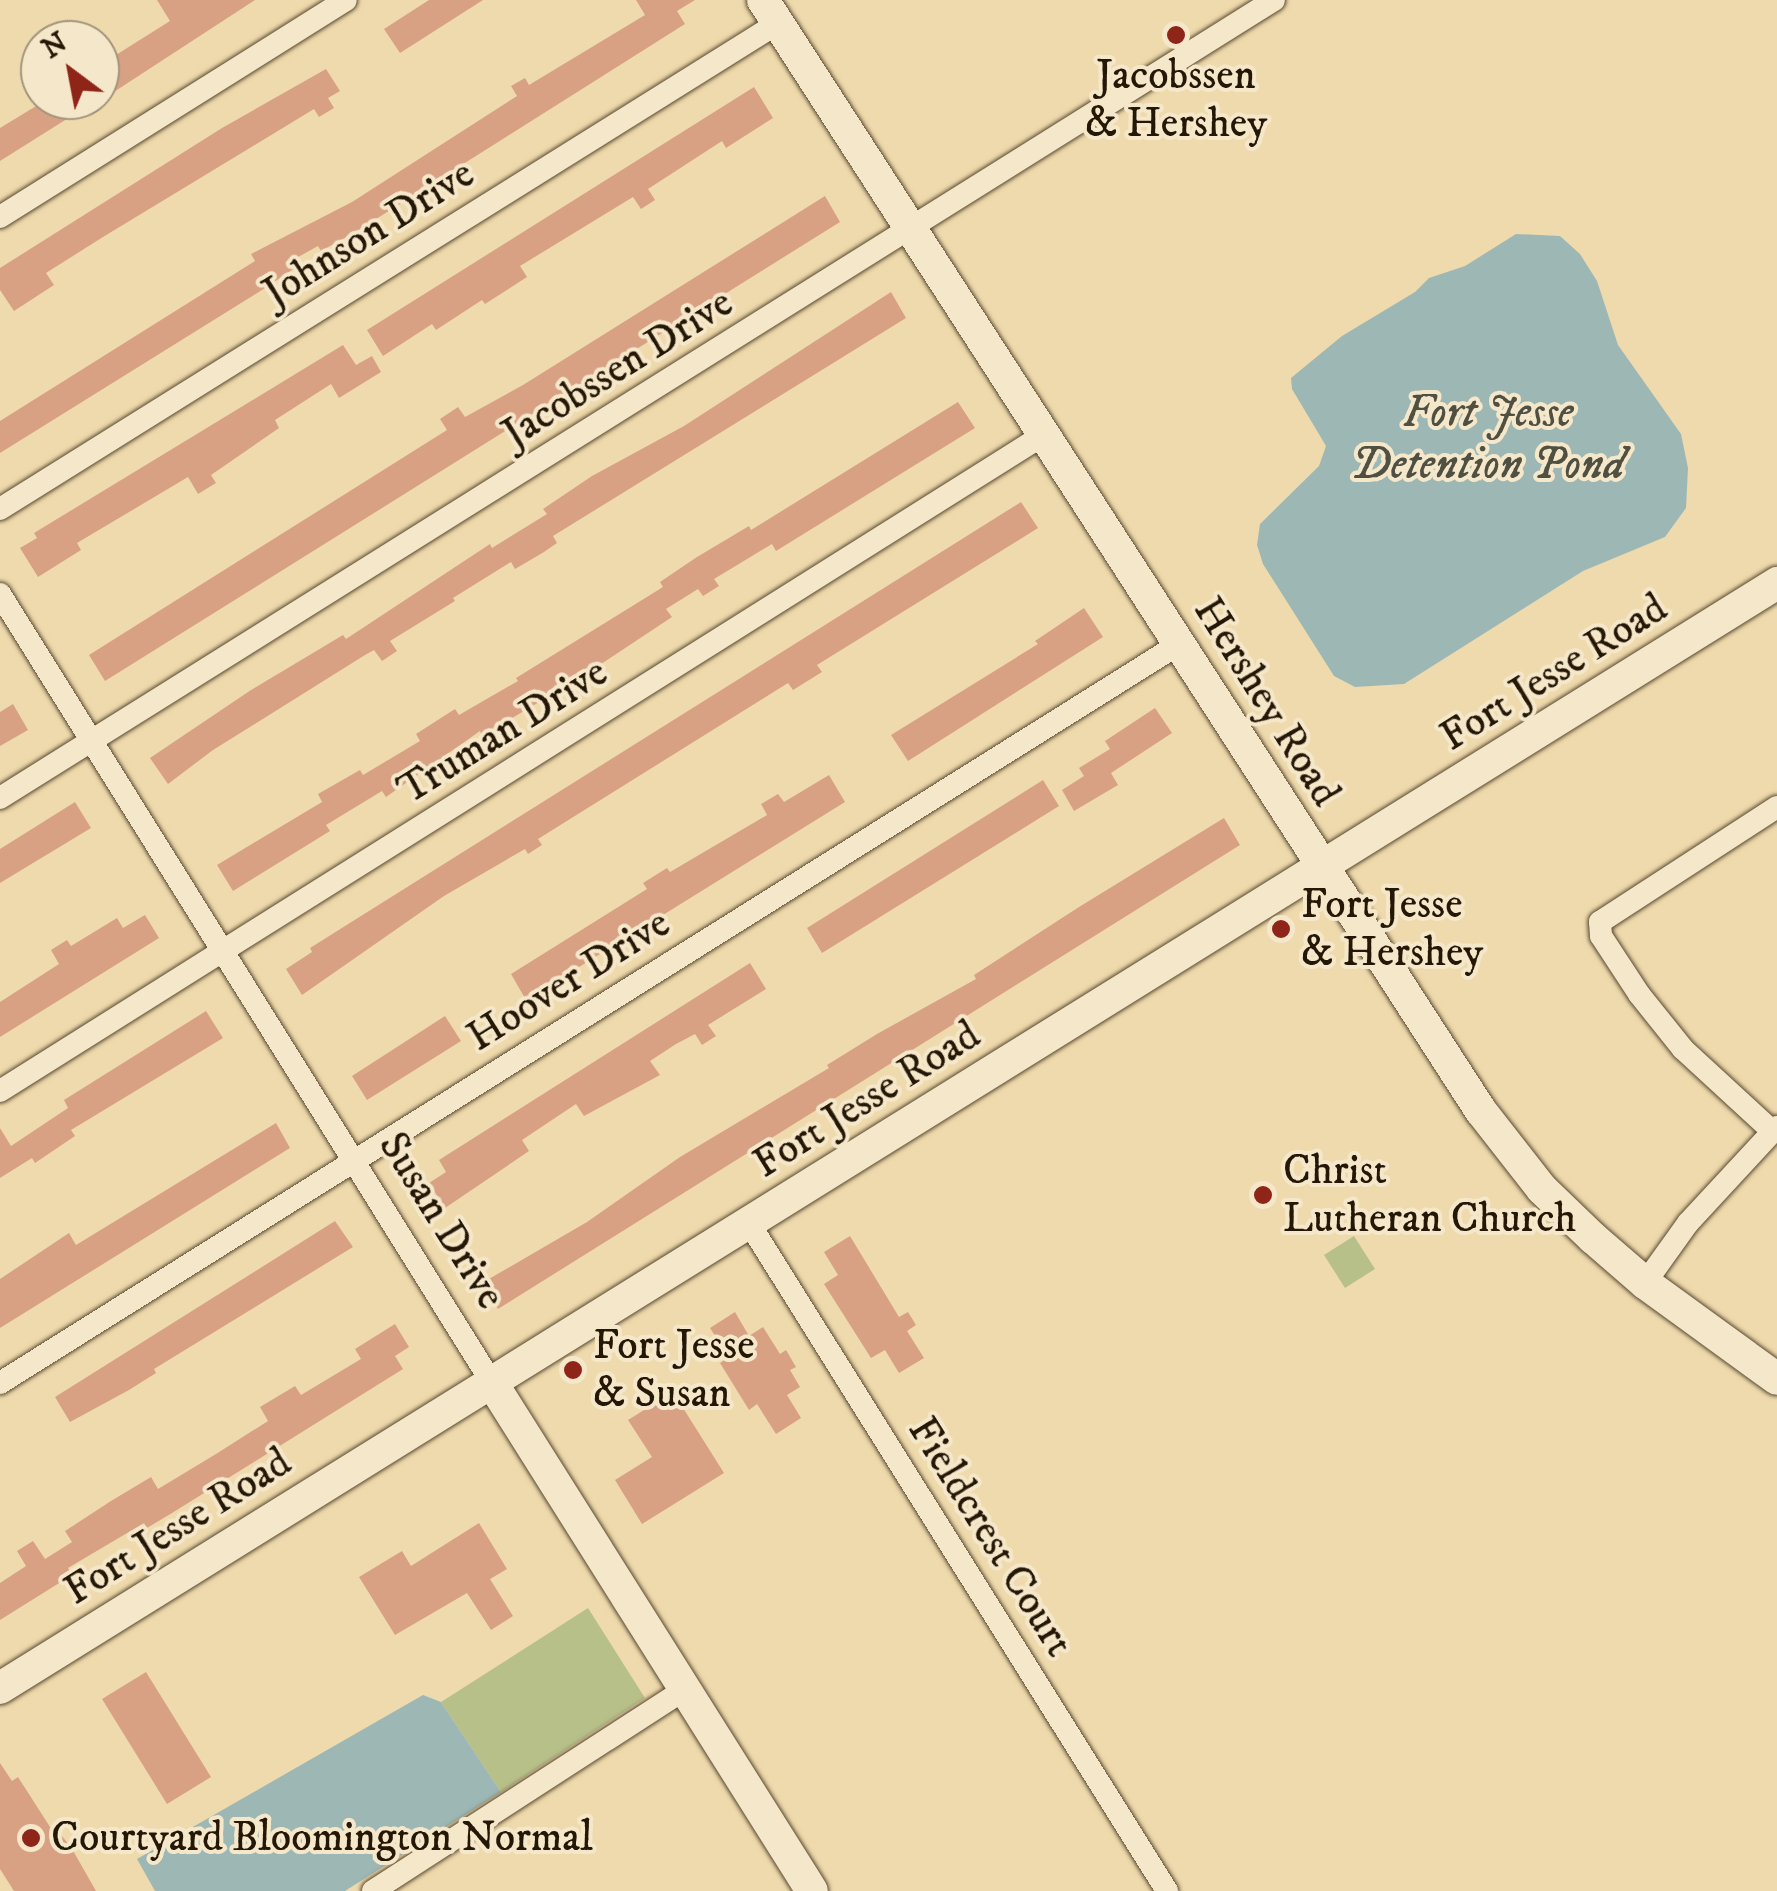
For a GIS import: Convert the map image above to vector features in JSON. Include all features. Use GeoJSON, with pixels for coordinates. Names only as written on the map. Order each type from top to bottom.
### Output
{"type":"FeatureCollection","features":[{"type":"Feature","properties":{"kind":"main road","name":"Hershey Road"},"geometry":{"type":"LineString","coordinates":[[771,11],[1481,1111],[1542,1189],[1644,1283],[1777,1379]]}},
{"type":"Feature","properties":{"kind":"main road","name":"Fort Jesse Road"},"geometry":{"type":"LineString","coordinates":[[0,1688],[1322,870],[1777,583]]}},
{"type":"Feature","properties":{"kind":"main road","name":"Susan Drive"},"geometry":{"type":"LineString","coordinates":[[492,1383],[812,1891]]}},
{"type":"Feature","properties":{"kind":"street"},"geometry":{"type":"LineString","coordinates":[[0,217],[346,0]]}},
{"type":"Feature","properties":{"kind":"street","name":"Jacobssen Drive"},"geometry":{"type":"LineString","coordinates":[[0,798],[1274,0]]}},
{"type":"Feature","properties":{"kind":"street","name":"Johnson Drive"},"geometry":{"type":"LineString","coordinates":[[0,509],[771,11]]}},
{"type":"Feature","properties":{"kind":"street","name":"Truman Drive"},"geometry":{"type":"LineString","coordinates":[[0,1091],[1044,434]]}},
{"type":"Feature","properties":{"kind":"street","name":"Susan Drive"},"geometry":{"type":"LineString","coordinates":[[0,594],[492,1383]]}},
{"type":"Feature","properties":{"kind":"street","name":"Hoover Drive"},"geometry":{"type":"LineString","coordinates":[[0,1383],[1179,644]]}},
{"type":"Feature","properties":{"kind":"street"},"geometry":{"type":"LineString","coordinates":[[1644,1283],[1688,1223],[1774,1128],[1720,1086],[1672,1035],[1601,936],[1600,922],[1777,807]]}},
{"type":"Feature","properties":{"kind":"street","name":"Fieldcrest Court"},"geometry":{"type":"LineString","coordinates":[[749,1223],[1167,1891]]}},
{"type":"Feature","properties":{"kind":"street"},"geometry":{"type":"LineString","coordinates":[[373,1891],[685,1689]]}},
{"type":"Feature","properties":{"kind":"green space"},"geometry":{"type":"Polygon","coordinates":[[[1354,1236],[1375,1269],[1345,1288],[1324,1255],[1354,1236]]]}},
{"type":"Feature","properties":{"kind":"green space"},"geometry":{"type":"Polygon","coordinates":[[[588,1608],[645,1698],[501,1792],[441,1702],[588,1608]]]}},
{"type":"Feature","properties":{"kind":"water","name":"Fort Jesse Detention Pond"},"geometry":{"type":"Polygon","coordinates":[[[1516,234],[1560,236],[1580,254],[1597,281],[1618,345],[1681,434],[1688,468],[1686,508],[1665,537],[1583,571],[1404,684],[1355,687],[1334,676],[1263,564],[1257,545],[1260,524],[1319,466],[1326,446],[1292,389],[1291,378],[1342,336],[1415,292],[1429,278],[1465,266],[1516,234]]]}},
{"type":"Feature","properties":{"kind":"water"},"geometry":{"type":"Polygon","coordinates":[[[423,1695],[441,1702],[501,1792],[345,1891],[155,1891],[137,1859],[423,1695]]]}},
{"type":"Feature","properties":{"kind":"building"},"geometry":{"type":"Polygon","coordinates":[[[157,0],[255,0],[120,88],[120,52],[170,21],[157,0]]]}},
{"type":"Feature","properties":{"kind":"building"},"geometry":{"type":"Polygon","coordinates":[[[429,0],[483,0],[400,53],[384,29],[429,0]]]}},
{"type":"Feature","properties":{"kind":"building"},"geometry":{"type":"Polygon","coordinates":[[[636,0],[695,0],[677,11],[685,24],[357,231],[321,251],[318,246],[291,261],[295,268],[262,290],[0,453],[0,421],[255,261],[251,254],[352,202],[517,96],[511,86],[525,78],[529,85],[645,15],[636,0]]]}},
{"type":"Feature","properties":{"kind":"building"},"geometry":{"type":"Polygon","coordinates":[[[326,69],[340,91],[328,98],[334,108],[319,117],[314,109],[46,273],[54,285],[14,311],[0,290],[0,268],[222,128],[326,69]]]}},
{"type":"Feature","properties":{"kind":"building"},"geometry":{"type":"Polygon","coordinates":[[[754,87],[773,118],[726,148],[722,141],[648,189],[655,200],[641,209],[633,197],[520,266],[527,277],[485,304],[482,300],[436,330],[432,324],[383,356],[367,330],[754,87]]]}},
{"type":"Feature","properties":{"kind":"building"},"geometry":{"type":"Polygon","coordinates":[[[20,116],[20,120],[65,120],[0,161],[0,128],[20,116]]]}},
{"type":"Feature","properties":{"kind":"building"},"geometry":{"type":"Polygon","coordinates":[[[825,196],[840,222],[105,681],[89,655],[447,430],[440,419],[458,407],[465,417],[523,385],[825,196]]]}},
{"type":"Feature","properties":{"kind":"building"},"geometry":{"type":"Polygon","coordinates":[[[891,292],[906,318],[553,536],[557,543],[544,552],[515,569],[511,562],[453,598],[455,601],[390,641],[397,651],[382,661],[374,650],[365,655],[213,750],[168,784],[150,758],[251,690],[343,635],[346,639],[490,544],[492,548],[547,514],[543,509],[592,476],[684,426],[891,292]]]}},
{"type":"Feature","properties":{"kind":"building"},"geometry":{"type":"Polygon","coordinates":[[[343,345],[356,365],[372,356],[381,372],[339,398],[331,384],[275,420],[279,428],[211,475],[216,483],[198,494],[188,477],[77,543],[81,550],[38,577],[20,548],[37,538],[34,533],[343,345]]]}},
{"type":"Feature","properties":{"kind":"building"},"geometry":{"type":"Polygon","coordinates":[[[958,402],[975,428],[776,551],[772,544],[714,579],[719,586],[703,596],[698,589],[666,609],[672,617],[583,676],[482,736],[480,731],[386,797],[382,791],[326,825],[330,831],[233,891],[217,865],[322,802],[318,794],[360,770],[363,775],[420,741],[416,734],[455,709],[459,715],[518,681],[516,678],[663,587],[660,582],[697,557],[749,526],[751,530],[958,402]]]}},
{"type":"Feature","properties":{"kind":"building"},"geometry":{"type":"Polygon","coordinates":[[[1021,502],[1038,528],[817,665],[822,672],[793,690],[788,683],[538,839],[542,845],[528,854],[525,849],[444,896],[302,995],[286,969],[312,952],[310,948],[1021,502]]]}},
{"type":"Feature","properties":{"kind":"building"},"geometry":{"type":"Polygon","coordinates":[[[1084,608],[1103,637],[908,761],[891,735],[1038,644],[1035,641],[1084,608]]]}},
{"type":"Feature","properties":{"kind":"building"},"geometry":{"type":"Polygon","coordinates":[[[13,704],[28,730],[0,746],[0,712],[13,704]]]}},
{"type":"Feature","properties":{"kind":"building"},"geometry":{"type":"Polygon","coordinates":[[[1155,708],[1172,733],[1111,773],[1118,785],[1074,811],[1062,790],[1084,776],[1079,768],[1110,749],[1105,741],[1155,708]]]}},
{"type":"Feature","properties":{"kind":"building"},"geometry":{"type":"Polygon","coordinates":[[[829,775],[845,802],[526,1000],[511,974],[647,889],[643,883],[667,868],[670,872],[767,815],[761,804],[778,794],[784,802],[829,775]]]}},
{"type":"Feature","properties":{"kind":"building"},"geometry":{"type":"Polygon","coordinates":[[[1043,780],[1059,806],[822,953],[807,928],[1043,780]]]}},
{"type":"Feature","properties":{"kind":"building"},"geometry":{"type":"Polygon","coordinates":[[[75,802],[91,828],[0,883],[0,849],[75,802]]]}},
{"type":"Feature","properties":{"kind":"building"},"geometry":{"type":"Polygon","coordinates":[[[1224,818],[1240,845],[498,1309],[482,1283],[587,1222],[680,1157],[829,1068],[827,1065],[877,1034],[976,979],[974,975],[1224,818]]]}},
{"type":"Feature","properties":{"kind":"building"},"geometry":{"type":"Polygon","coordinates":[[[145,915],[159,938],[0,1037],[0,1002],[59,964],[51,950],[67,940],[71,946],[117,918],[123,928],[145,915]]]}},
{"type":"Feature","properties":{"kind":"building"},"geometry":{"type":"Polygon","coordinates":[[[750,963],[766,989],[708,1025],[716,1036],[702,1045],[695,1034],[676,1044],[650,1061],[660,1075],[584,1116],[576,1104],[522,1140],[529,1151],[445,1208],[429,1183],[446,1172],[439,1160],[750,963]]]}},
{"type":"Feature","properties":{"kind":"building"},"geometry":{"type":"Polygon","coordinates":[[[206,1011],[223,1038],[71,1130],[75,1136],[35,1163],[32,1158],[0,1178],[0,1128],[11,1146],[68,1108],[64,1100],[206,1011]]]}},
{"type":"Feature","properties":{"kind":"building"},"geometry":{"type":"Polygon","coordinates":[[[445,1016],[461,1041],[367,1100],[352,1076],[445,1016]]]}},
{"type":"Feature","properties":{"kind":"building"},"geometry":{"type":"Polygon","coordinates":[[[276,1123],[290,1148],[0,1328],[0,1279],[69,1233],[76,1245],[276,1123]]]}},
{"type":"Feature","properties":{"kind":"building"},"geometry":{"type":"Polygon","coordinates":[[[335,1221],[353,1247],[154,1369],[156,1373],[129,1390],[70,1422],[55,1397],[335,1221]]]}},
{"type":"Feature","properties":{"kind":"building"},"geometry":{"type":"Polygon","coordinates":[[[850,1236],[899,1317],[908,1312],[916,1325],[907,1331],[924,1358],[899,1373],[885,1350],[871,1358],[824,1284],[838,1275],[824,1252],[850,1236]]]}},
{"type":"Feature","properties":{"kind":"building"},"geometry":{"type":"Polygon","coordinates":[[[735,1312],[749,1336],[763,1327],[780,1354],[786,1350],[796,1367],[790,1370],[800,1387],[787,1395],[801,1418],[776,1434],[757,1404],[749,1410],[720,1363],[729,1357],[710,1328],[735,1312]]]}},
{"type":"Feature","properties":{"kind":"building"},"geometry":{"type":"Polygon","coordinates":[[[395,1324],[409,1347],[395,1356],[403,1369],[147,1528],[144,1523],[68,1568],[72,1575],[0,1620],[0,1583],[26,1566],[17,1551],[33,1541],[45,1559],[72,1542],[65,1531],[151,1477],[158,1489],[216,1454],[268,1421],[260,1407],[295,1386],[301,1395],[361,1359],[355,1349],[395,1324]]]}},
{"type":"Feature","properties":{"kind":"building"},"geometry":{"type":"Polygon","coordinates":[[[673,1392],[724,1473],[642,1524],[615,1480],[652,1457],[628,1420],[673,1392]]]}},
{"type":"Feature","properties":{"kind":"building"},"geometry":{"type":"Polygon","coordinates":[[[479,1523],[507,1569],[490,1579],[513,1616],[491,1630],[467,1593],[395,1635],[359,1577],[402,1551],[411,1566],[479,1523]]]}},
{"type":"Feature","properties":{"kind":"building"},"geometry":{"type":"Polygon","coordinates":[[[146,1672],[211,1777],[167,1804],[102,1699],[146,1672]]]}},
{"type":"Feature","properties":{"kind":"building","name":"Courtyard Bloomington Normal"},"geometry":{"type":"Polygon","coordinates":[[[0,1763],[12,1781],[18,1777],[52,1830],[55,1828],[71,1847],[96,1891],[14,1891],[0,1869],[0,1763]]]}},
{"type":"Feature","properties":{"kind":"place","name":"Jacobssen & Hershey"},"geometry":{"type":"Point","coordinates":[1176,35]}},
{"type":"Feature","properties":{"kind":"place","name":"Fort Jesse & Hershey"},"geometry":{"type":"Point","coordinates":[1281,929]}},
{"type":"Feature","properties":{"kind":"place","name":"Christ Lutheran Church"},"geometry":{"type":"Point","coordinates":[1263,1195]}},
{"type":"Feature","properties":{"kind":"place","name":"Fort Jesse & Susan"},"geometry":{"type":"Point","coordinates":[573,1370]}},
{"type":"Feature","properties":{"kind":"place","name":"Courtyard Bloomington Normal"},"geometry":{"type":"Point","coordinates":[31,1838]}}]}
